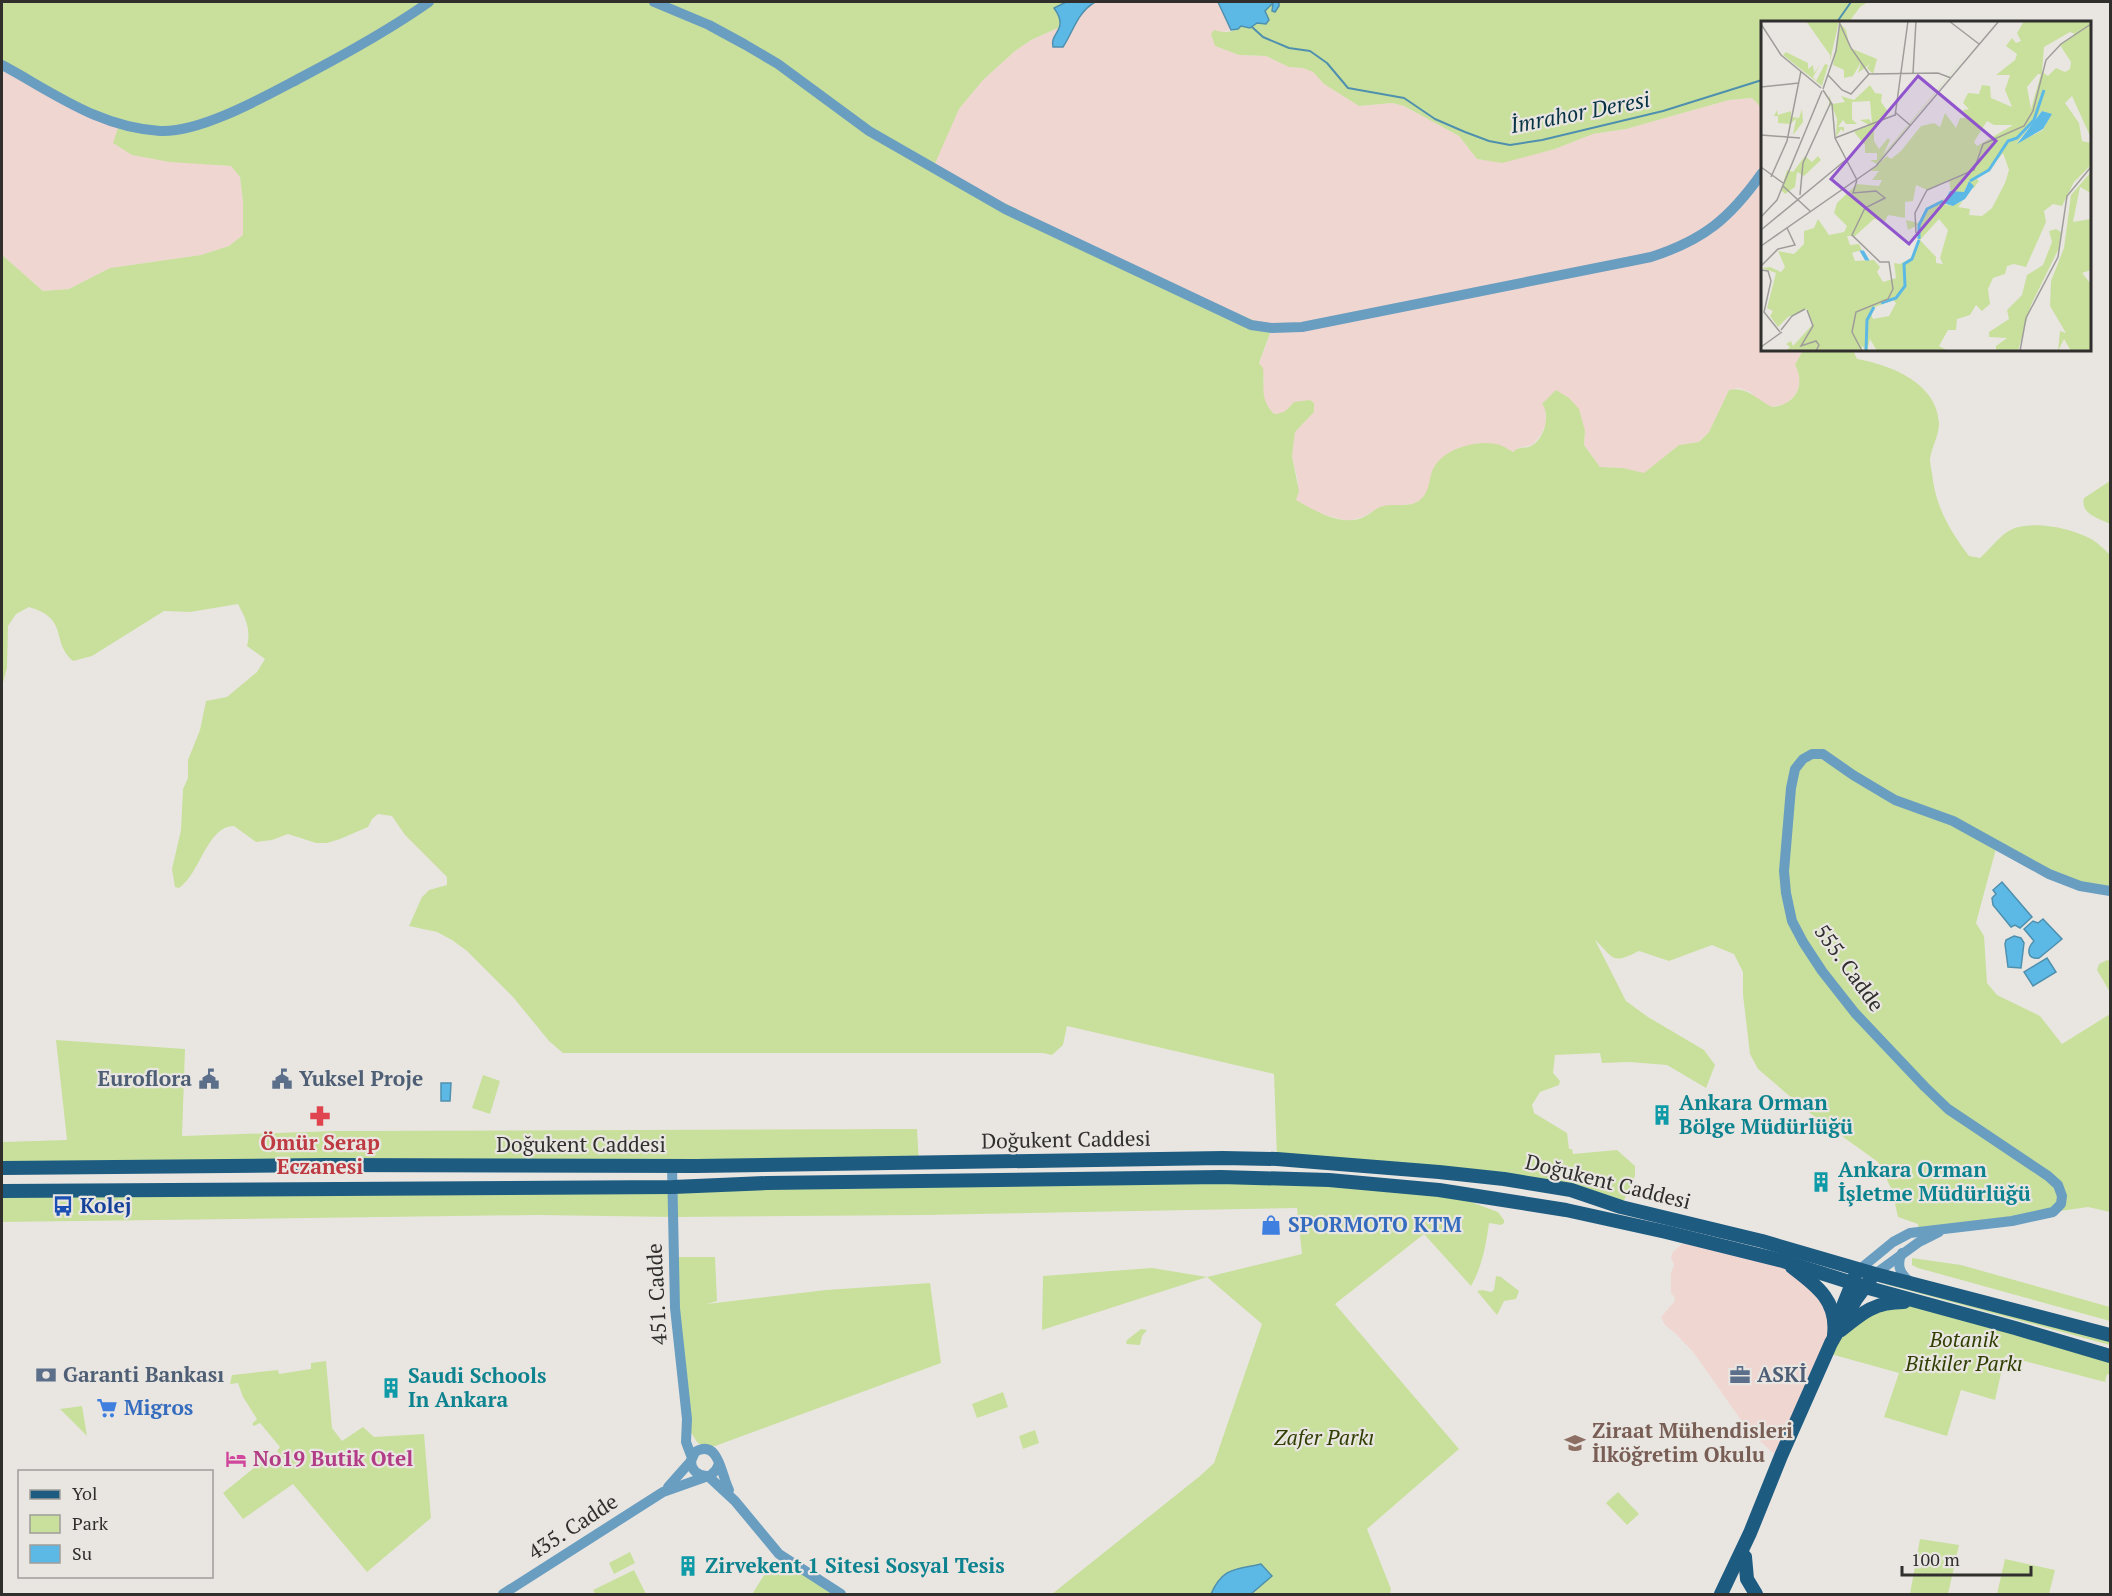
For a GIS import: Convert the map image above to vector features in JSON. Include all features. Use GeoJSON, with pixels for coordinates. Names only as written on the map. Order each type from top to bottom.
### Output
{"type":"FeatureCollection","features":[{"type":"Feature","properties":{"kind":"main road","name":"Doğukent Caddesi"},"geometry":{"type":"LineString","coordinates":[[2,1168],[672,1166],[1255,1158],[1372,1166],[1504,1179],[1571,1190],[1621,1207],[1762,1241],[1875,1274],[2110,1335]]}},
{"type":"Feature","properties":{"kind":"main road","name":"Doğukent Caddesi"},"geometry":{"type":"LineString","coordinates":[[2,1191],[673,1186],[1221,1177],[1329,1180],[1448,1191],[1554,1208],[1666,1232],[1783,1261],[1858,1285],[2110,1356]]}},
{"type":"Feature","properties":{"kind":"main road"},"geometry":{"type":"LineString","coordinates":[[1783,1261],[1810,1281],[1824,1295],[1833,1311],[1835,1324],[1833,1338]]}},
{"type":"Feature","properties":{"kind":"main road"},"geometry":{"type":"LineString","coordinates":[[1727,1594],[1781,1456],[1858,1285],[1860,1269]]}},
{"type":"Feature","properties":{"kind":"main road"},"geometry":{"type":"LineString","coordinates":[[1858,1285],[1875,1274]]}},
{"type":"Feature","properties":{"kind":"main road"},"geometry":{"type":"LineString","coordinates":[[1833,1338],[1861,1314],[1876,1305],[1889,1302],[1920,1302]]}},
{"type":"Feature","properties":{"kind":"main road"},"geometry":{"type":"LineString","coordinates":[[1727,1594],[1745,1557],[1750,1533]]}},
{"type":"Feature","properties":{"kind":"main road"},"geometry":{"type":"LineString","coordinates":[[1745,1557],[1747,1579],[1756,1594]]}},
{"type":"Feature","properties":{"kind":"street"},"geometry":{"type":"LineString","coordinates":[[2,65],[76,108],[101,119],[162,131],[213,120],[248,104],[350,52],[398,24],[429,2]]}},
{"type":"Feature","properties":{"kind":"street"},"geometry":{"type":"LineString","coordinates":[[654,2],[709,25],[744,44],[793,75],[869,131],[1005,208],[1186,292],[1251,325],[1272,328],[1302,327],[1651,257],[1676,249],[1696,239],[1722,220],[1744,198],[1761,174]]}},
{"type":"Feature","properties":{"kind":"street","name":"555. Cadde"},"geometry":{"type":"LineString","coordinates":[[1860,1269],[1903,1236],[1918,1231],[2012,1221],[2053,1212],[2061,1204],[2062,1196],[2058,1185],[2048,1176],[1956,1114],[1925,1087],[1855,1013],[1822,971],[1803,942],[1792,921],[1784,871],[1791,788],[1795,769],[1803,759],[1812,754],[1823,754],[1895,800],[1953,821],[2049,874],[2080,886],[2110,891]]}},
{"type":"Feature","properties":{"kind":"street","name":"451. Cadde"},"geometry":{"type":"LineString","coordinates":[[672,1166],[675,1308],[687,1419],[686,1442],[691,1460]]}},
{"type":"Feature","properties":{"kind":"street"},"geometry":{"type":"LineString","coordinates":[[1875,1274],[1902,1253],[1944,1229]]}},
{"type":"Feature","properties":{"kind":"street"},"geometry":{"type":"LineString","coordinates":[[1902,1253],[1899,1261],[1900,1269],[1910,1283]]}},
{"type":"Feature","properties":{"kind":"street"},"geometry":{"type":"LineString","coordinates":[[687,1419],[693,1436],[715,1453],[723,1480],[735,1501]]}},
{"type":"Feature","properties":{"kind":"street"},"geometry":{"type":"LineString","coordinates":[[663,1492],[691,1460],[695,1452],[706,1448]]}},
{"type":"Feature","properties":{"kind":"street"},"geometry":{"type":"LineString","coordinates":[[691,1460],[694,1470],[699,1475],[707,1476],[735,1501],[779,1554],[841,1594]]}},
{"type":"Feature","properties":{"kind":"street"},"geometry":{"type":"LineString","coordinates":[[663,1492],[714,1473],[719,1464]]}},
{"type":"Feature","properties":{"kind":"street","name":"435. Cadde"},"geometry":{"type":"LineString","coordinates":[[503,1594],[663,1492]]}},
{"type":"Feature","properties":{"kind":"shaded area"},"geometry":{"type":"Polygon","coordinates":[[[1095,2],[1218,2],[1231,30],[1211,34],[1215,46],[1239,55],[1266,56],[1289,67],[1303,68],[1313,72],[1324,84],[1359,106],[1392,103],[1404,106],[1459,136],[1477,159],[1502,162],[1555,149],[1593,134],[1626,129],[1729,100],[1752,98],[1761,107],[1761,351],[1802,351],[1795,365],[1800,375],[1796,394],[1787,403],[1772,407],[1756,400],[1750,392],[1739,388],[1729,390],[1709,432],[1699,442],[1679,445],[1644,474],[1623,468],[1600,467],[1584,445],[1585,431],[1545,407],[1546,423],[1541,435],[1532,445],[1518,448],[1513,452],[1481,443],[1459,448],[1434,467],[1428,490],[1421,500],[1414,504],[1380,507],[1363,517],[1348,521],[1318,513],[1295,500],[1298,481],[1292,456],[1295,432],[1314,412],[1274,414],[1262,395],[1264,378],[1259,364],[1272,329],[1251,325],[932,168],[959,109],[983,80],[1015,51],[1031,40],[1060,27],[1052,41],[1053,47],[1065,45],[1075,21],[1084,9],[1095,2]]]}},
{"type":"Feature","properties":{"kind":"shaded area"},"geometry":{"type":"Polygon","coordinates":[[[2,65],[213,165],[231,166],[240,177],[243,235],[229,246],[201,255],[110,268],[69,289],[43,291],[2,255],[2,65]]]}},
{"type":"Feature","properties":{"kind":"shaded area"},"geometry":{"type":"Polygon","coordinates":[[[1689,1238],[1783,1261],[1810,1281],[1835,1324],[1781,1456],[1772,1452],[1748,1430],[1694,1353],[1665,1325],[1661,1317],[1675,1298],[1671,1293],[1671,1273],[1674,1265],[1671,1257],[1673,1252],[1689,1238]]]}},
{"type":"Feature","properties":{"kind":"green space"},"geometry":{"type":"Polygon","coordinates":[[[2,2],[1066,2],[1054,8],[1060,16],[1060,27],[1031,40],[1015,51],[983,80],[959,109],[933,168],[1186,292],[1272,328],[1259,363],[1263,368],[1264,398],[1274,414],[1288,409],[1294,402],[1310,400],[1314,403],[1314,412],[1295,432],[1292,456],[1299,491],[1296,500],[1320,513],[1338,519],[1356,520],[1380,507],[1416,503],[1426,493],[1432,471],[1439,460],[1453,450],[1462,447],[1488,443],[1500,445],[1513,452],[1531,446],[1536,443],[1545,427],[1546,414],[1542,404],[1556,390],[1569,398],[1579,409],[1585,431],[1584,445],[1600,467],[1623,468],[1644,473],[1679,445],[1699,442],[1709,432],[1729,390],[1741,390],[1772,407],[1793,398],[1799,387],[1795,365],[1802,351],[1853,351],[1857,359],[1884,366],[1910,378],[1930,397],[1936,409],[1939,428],[1930,459],[1936,496],[1944,517],[1969,556],[1980,558],[2007,532],[2016,528],[2038,525],[2050,526],[2084,536],[2110,555],[2110,891],[2080,886],[1997,845],[1976,923],[1984,936],[1987,983],[1997,995],[2040,1016],[2062,1044],[2110,1014],[2110,1212],[2088,1207],[1918,1231],[1918,1224],[1898,1217],[1892,1190],[1878,1162],[1807,1111],[1758,1069],[1750,1054],[1743,995],[1743,972],[1734,954],[1712,945],[1669,961],[1639,951],[1617,959],[1613,958],[1595,940],[1626,1001],[1648,1017],[1704,1050],[1715,1065],[1706,1088],[1667,1065],[1629,1062],[1602,1063],[1600,1053],[1555,1055],[1553,1073],[1560,1081],[1559,1085],[1540,1092],[1532,1105],[1534,1113],[1567,1133],[1569,1149],[1572,1149],[1573,1154],[1617,1150],[1635,1166],[1635,1176],[1621,1207],[1571,1190],[1277,1159],[1274,1074],[1067,1026],[1063,1045],[1052,1055],[1043,1053],[563,1053],[549,1041],[513,997],[467,951],[437,932],[409,926],[422,897],[429,890],[447,885],[447,877],[405,835],[392,816],[378,814],[368,827],[327,843],[316,843],[288,834],[272,840],[256,842],[234,826],[225,828],[210,842],[186,881],[179,888],[175,887],[172,869],[181,830],[183,789],[188,778],[188,760],[200,730],[206,701],[227,697],[257,672],[265,659],[247,646],[247,625],[238,604],[190,612],[164,611],[92,656],[73,661],[62,646],[55,624],[42,612],[29,607],[16,614],[8,626],[7,668],[2,686],[2,255],[43,291],[69,289],[110,268],[201,255],[229,246],[243,235],[240,177],[231,166],[170,162],[132,155],[113,143],[119,125],[2,65],[2,2]]]}},
{"type":"Feature","properties":{"kind":"green space"},"geometry":{"type":"Polygon","coordinates":[[[1279,2],[1868,2],[1860,7],[1850,21],[1761,21],[1761,107],[1752,98],[1729,100],[1626,129],[1593,134],[1555,149],[1502,163],[1477,159],[1459,136],[1404,106],[1392,103],[1359,106],[1324,84],[1313,72],[1303,68],[1289,67],[1266,56],[1239,55],[1215,46],[1211,34],[1214,30],[1228,32],[1241,26],[1252,27],[1257,22],[1261,24],[1269,20],[1265,10],[1273,3],[1274,6],[1279,6],[1279,2]]]}},
{"type":"Feature","properties":{"kind":"green space"},"geometry":{"type":"Polygon","coordinates":[[[2110,481],[2110,524],[2087,512],[2083,503],[2084,498],[2110,481]]]}},
{"type":"Feature","properties":{"kind":"green space"},"geometry":{"type":"Polygon","coordinates":[[[2110,961],[2110,992],[2097,970],[2099,964],[2110,961]]]}},
{"type":"Feature","properties":{"kind":"green space"},"geometry":{"type":"Polygon","coordinates":[[[56,1040],[185,1049],[182,1136],[336,1131],[917,1129],[919,1164],[2,1168],[2,1142],[67,1140],[56,1040]]]}},
{"type":"Feature","properties":{"kind":"green space"},"geometry":{"type":"Polygon","coordinates":[[[483,1075],[500,1081],[490,1114],[472,1108],[483,1075]]]}},
{"type":"Feature","properties":{"kind":"green space","name":"Zafer Parkı"},"geometry":{"type":"Polygon","coordinates":[[[1295,1179],[1439,1190],[1498,1212],[1504,1220],[1501,1225],[1489,1223],[1483,1256],[1471,1286],[1424,1234],[1335,1304],[1459,1449],[1367,1529],[1391,1589],[1390,1594],[1052,1594],[1214,1463],[1262,1324],[1207,1277],[1302,1254],[1297,1208],[926,1215],[673,1217],[537,1215],[2,1222],[2,1191],[1295,1179]]]}},
{"type":"Feature","properties":{"kind":"green space"},"geometry":{"type":"Polygon","coordinates":[[[674,1257],[715,1257],[717,1301],[707,1304],[826,1290],[930,1283],[941,1363],[707,1449],[697,1442],[689,1429],[674,1257]]]}},
{"type":"Feature","properties":{"kind":"green space"},"geometry":{"type":"Polygon","coordinates":[[[1912,1258],[1961,1265],[2110,1307],[2110,1321],[1918,1268],[1912,1265],[1912,1258]]]}},
{"type":"Feature","properties":{"kind":"green space"},"geometry":{"type":"Polygon","coordinates":[[[1152,1268],[1207,1277],[1042,1330],[1043,1276],[1152,1268]]]}},
{"type":"Feature","properties":{"kind":"green space"},"geometry":{"type":"Polygon","coordinates":[[[1496,1276],[1501,1277],[1519,1291],[1516,1299],[1504,1301],[1497,1315],[1477,1291],[1491,1292],[1494,1290],[1496,1276]]]}},
{"type":"Feature","properties":{"kind":"green space"},"geometry":{"type":"Polygon","coordinates":[[[1885,1282],[2110,1341],[2110,1345],[1885,1284],[1885,1282]]]}},
{"type":"Feature","properties":{"kind":"green space","name":"Botanik Bitkiler Parkı"},"geometry":{"type":"Polygon","coordinates":[[[1903,1302],[2110,1356],[2110,1375],[2107,1374],[2105,1382],[2005,1356],[1995,1400],[1961,1390],[1947,1436],[1884,1417],[1899,1373],[1827,1353],[1857,1317],[1903,1302]]]}},
{"type":"Feature","properties":{"kind":"green space"},"geometry":{"type":"Polygon","coordinates":[[[1141,1329],[1147,1330],[1142,1336],[1140,1345],[1126,1344],[1127,1340],[1141,1329]]]}},
{"type":"Feature","properties":{"kind":"green space"},"geometry":{"type":"Polygon","coordinates":[[[326,1361],[332,1428],[342,1441],[363,1427],[374,1437],[424,1434],[431,1518],[367,1572],[293,1484],[243,1519],[223,1493],[270,1455],[279,1466],[286,1461],[277,1451],[280,1447],[260,1423],[254,1426],[252,1424],[257,1419],[243,1397],[238,1383],[230,1384],[232,1375],[278,1370],[279,1374],[311,1369],[311,1363],[326,1361]]]}},
{"type":"Feature","properties":{"kind":"green space"},"geometry":{"type":"Polygon","coordinates":[[[1003,1392],[1008,1407],[977,1418],[972,1404],[1003,1392]]]}},
{"type":"Feature","properties":{"kind":"green space"},"geometry":{"type":"Polygon","coordinates":[[[82,1406],[87,1436],[60,1409],[82,1406]]]}},
{"type":"Feature","properties":{"kind":"green space"},"geometry":{"type":"Polygon","coordinates":[[[1035,1430],[1039,1443],[1023,1449],[1019,1436],[1035,1430]]]}},
{"type":"Feature","properties":{"kind":"green space"},"geometry":{"type":"Polygon","coordinates":[[[1618,1492],[1639,1514],[1627,1525],[1606,1503],[1618,1492]]]}},
{"type":"Feature","properties":{"kind":"green space"},"geometry":{"type":"Polygon","coordinates":[[[1920,1539],[1959,1545],[1948,1594],[1910,1594],[1920,1539]]]}},
{"type":"Feature","properties":{"kind":"green space"},"geometry":{"type":"Polygon","coordinates":[[[630,1552],[635,1563],[614,1574],[609,1563],[630,1552]]]}},
{"type":"Feature","properties":{"kind":"green space"},"geometry":{"type":"Polygon","coordinates":[[[2005,1559],[2055,1570],[2049,1594],[1997,1594],[2005,1559]]]}},
{"type":"Feature","properties":{"kind":"green space"},"geometry":{"type":"Polygon","coordinates":[[[783,1561],[841,1594],[753,1593],[769,1569],[783,1561]]]}},
{"type":"Feature","properties":{"kind":"green space"},"geometry":{"type":"Polygon","coordinates":[[[634,1570],[646,1594],[595,1594],[593,1590],[634,1570]]]}},
{"type":"Feature","properties":{"kind":"water"},"geometry":{"type":"Polygon","coordinates":[[[1066,2],[1095,2],[1084,11],[1063,47],[1053,47],[1054,38],[1060,26],[1054,8],[1066,2]]]}},
{"type":"Feature","properties":{"kind":"water"},"geometry":{"type":"Polygon","coordinates":[[[1218,2],[1279,2],[1279,6],[1275,12],[1272,11],[1273,3],[1265,11],[1269,20],[1266,24],[1257,23],[1250,28],[1241,26],[1231,30],[1218,2]]]}},
{"type":"Feature","properties":{"kind":"water"},"geometry":{"type":"Polygon","coordinates":[[[2002,882],[2032,917],[2020,928],[2015,925],[2011,927],[1993,905],[1992,898],[1996,894],[1993,890],[2002,882]]]}},
{"type":"Feature","properties":{"kind":"water"},"geometry":{"type":"Polygon","coordinates":[[[2043,919],[2062,939],[2039,958],[2035,958],[2029,953],[2034,941],[2024,929],[2033,921],[2038,923],[2043,919]]]}},
{"type":"Feature","properties":{"kind":"water"},"geometry":{"type":"Polygon","coordinates":[[[2014,936],[2021,938],[2024,943],[2021,968],[2008,967],[2005,944],[2006,940],[2014,936]]]}},
{"type":"Feature","properties":{"kind":"water"},"geometry":{"type":"Polygon","coordinates":[[[2047,958],[2056,972],[2033,986],[2024,972],[2047,958]]]}},
{"type":"Feature","properties":{"kind":"water"},"geometry":{"type":"Polygon","coordinates":[[[441,1083],[451,1083],[450,1101],[441,1101],[441,1083]]]}},
{"type":"Feature","properties":{"kind":"water"},"geometry":{"type":"Polygon","coordinates":[[[1261,1564],[1272,1576],[1251,1594],[1211,1594],[1225,1574],[1261,1564]]]}},
{"type":"Feature","properties":{"kind":"waterway","name":"İmrahor Deresi"},"geometry":{"type":"LineString","coordinates":[[1838,21],[1851,2]]}},
{"type":"Feature","properties":{"kind":"waterway","name":"İmrahor Deresi"},"geometry":{"type":"LineString","coordinates":[[1252,27],[1263,37],[1289,48],[1310,51],[1327,63],[1348,88],[1404,98],[1435,119],[1489,141],[1510,145],[1542,140],[1663,111],[1761,80]]}},
{"type":"Feature","properties":{"kind":"place","name":"Euroflora"},"geometry":{"type":"Point","coordinates":[209,1079]}},
{"type":"Feature","properties":{"kind":"place","name":"Yuksel Proje"},"geometry":{"type":"Point","coordinates":[282,1079]}},
{"type":"Feature","properties":{"kind":"place","name":"Ankara Orman Bölge Müdürlüğü"},"geometry":{"type":"Point","coordinates":[1662,1115]}},
{"type":"Feature","properties":{"kind":"place","name":"Ömür Serap Eczanesi"},"geometry":{"type":"Point","coordinates":[320,1116]}},
{"type":"Feature","properties":{"kind":"place","name":"Ankara Orman İşletme Müdürlüğü"},"geometry":{"type":"Point","coordinates":[1821,1182]}},
{"type":"Feature","properties":{"kind":"place","name":"Kolej"},"geometry":{"type":"Point","coordinates":[63,1206]}},
{"type":"Feature","properties":{"kind":"place","name":"SPORMOTO KTM"},"geometry":{"type":"Point","coordinates":[1271,1225]}},
{"type":"Feature","properties":{"kind":"place","name":"Garanti Bankası"},"geometry":{"type":"Point","coordinates":[46,1375]}},
{"type":"Feature","properties":{"kind":"place","name":"ASKİ"},"geometry":{"type":"Point","coordinates":[1740,1375]}},
{"type":"Feature","properties":{"kind":"place","name":"Saudi Schools In Ankara"},"geometry":{"type":"Point","coordinates":[391,1388]}},
{"type":"Feature","properties":{"kind":"place","name":"Migros"},"geometry":{"type":"Point","coordinates":[107,1408]}},
{"type":"Feature","properties":{"kind":"place","name":"Ziraat Mühendisleri İlköğretim Okulu"},"geometry":{"type":"Point","coordinates":[1575,1443]}},
{"type":"Feature","properties":{"kind":"place","name":"No19 Butik Otel"},"geometry":{"type":"Point","coordinates":[236,1459]}},
{"type":"Feature","properties":{"kind":"place","name":"Zirvekent 1 Sitesi Sosyal Tesis"},"geometry":{"type":"Point","coordinates":[688,1566]}}]}
